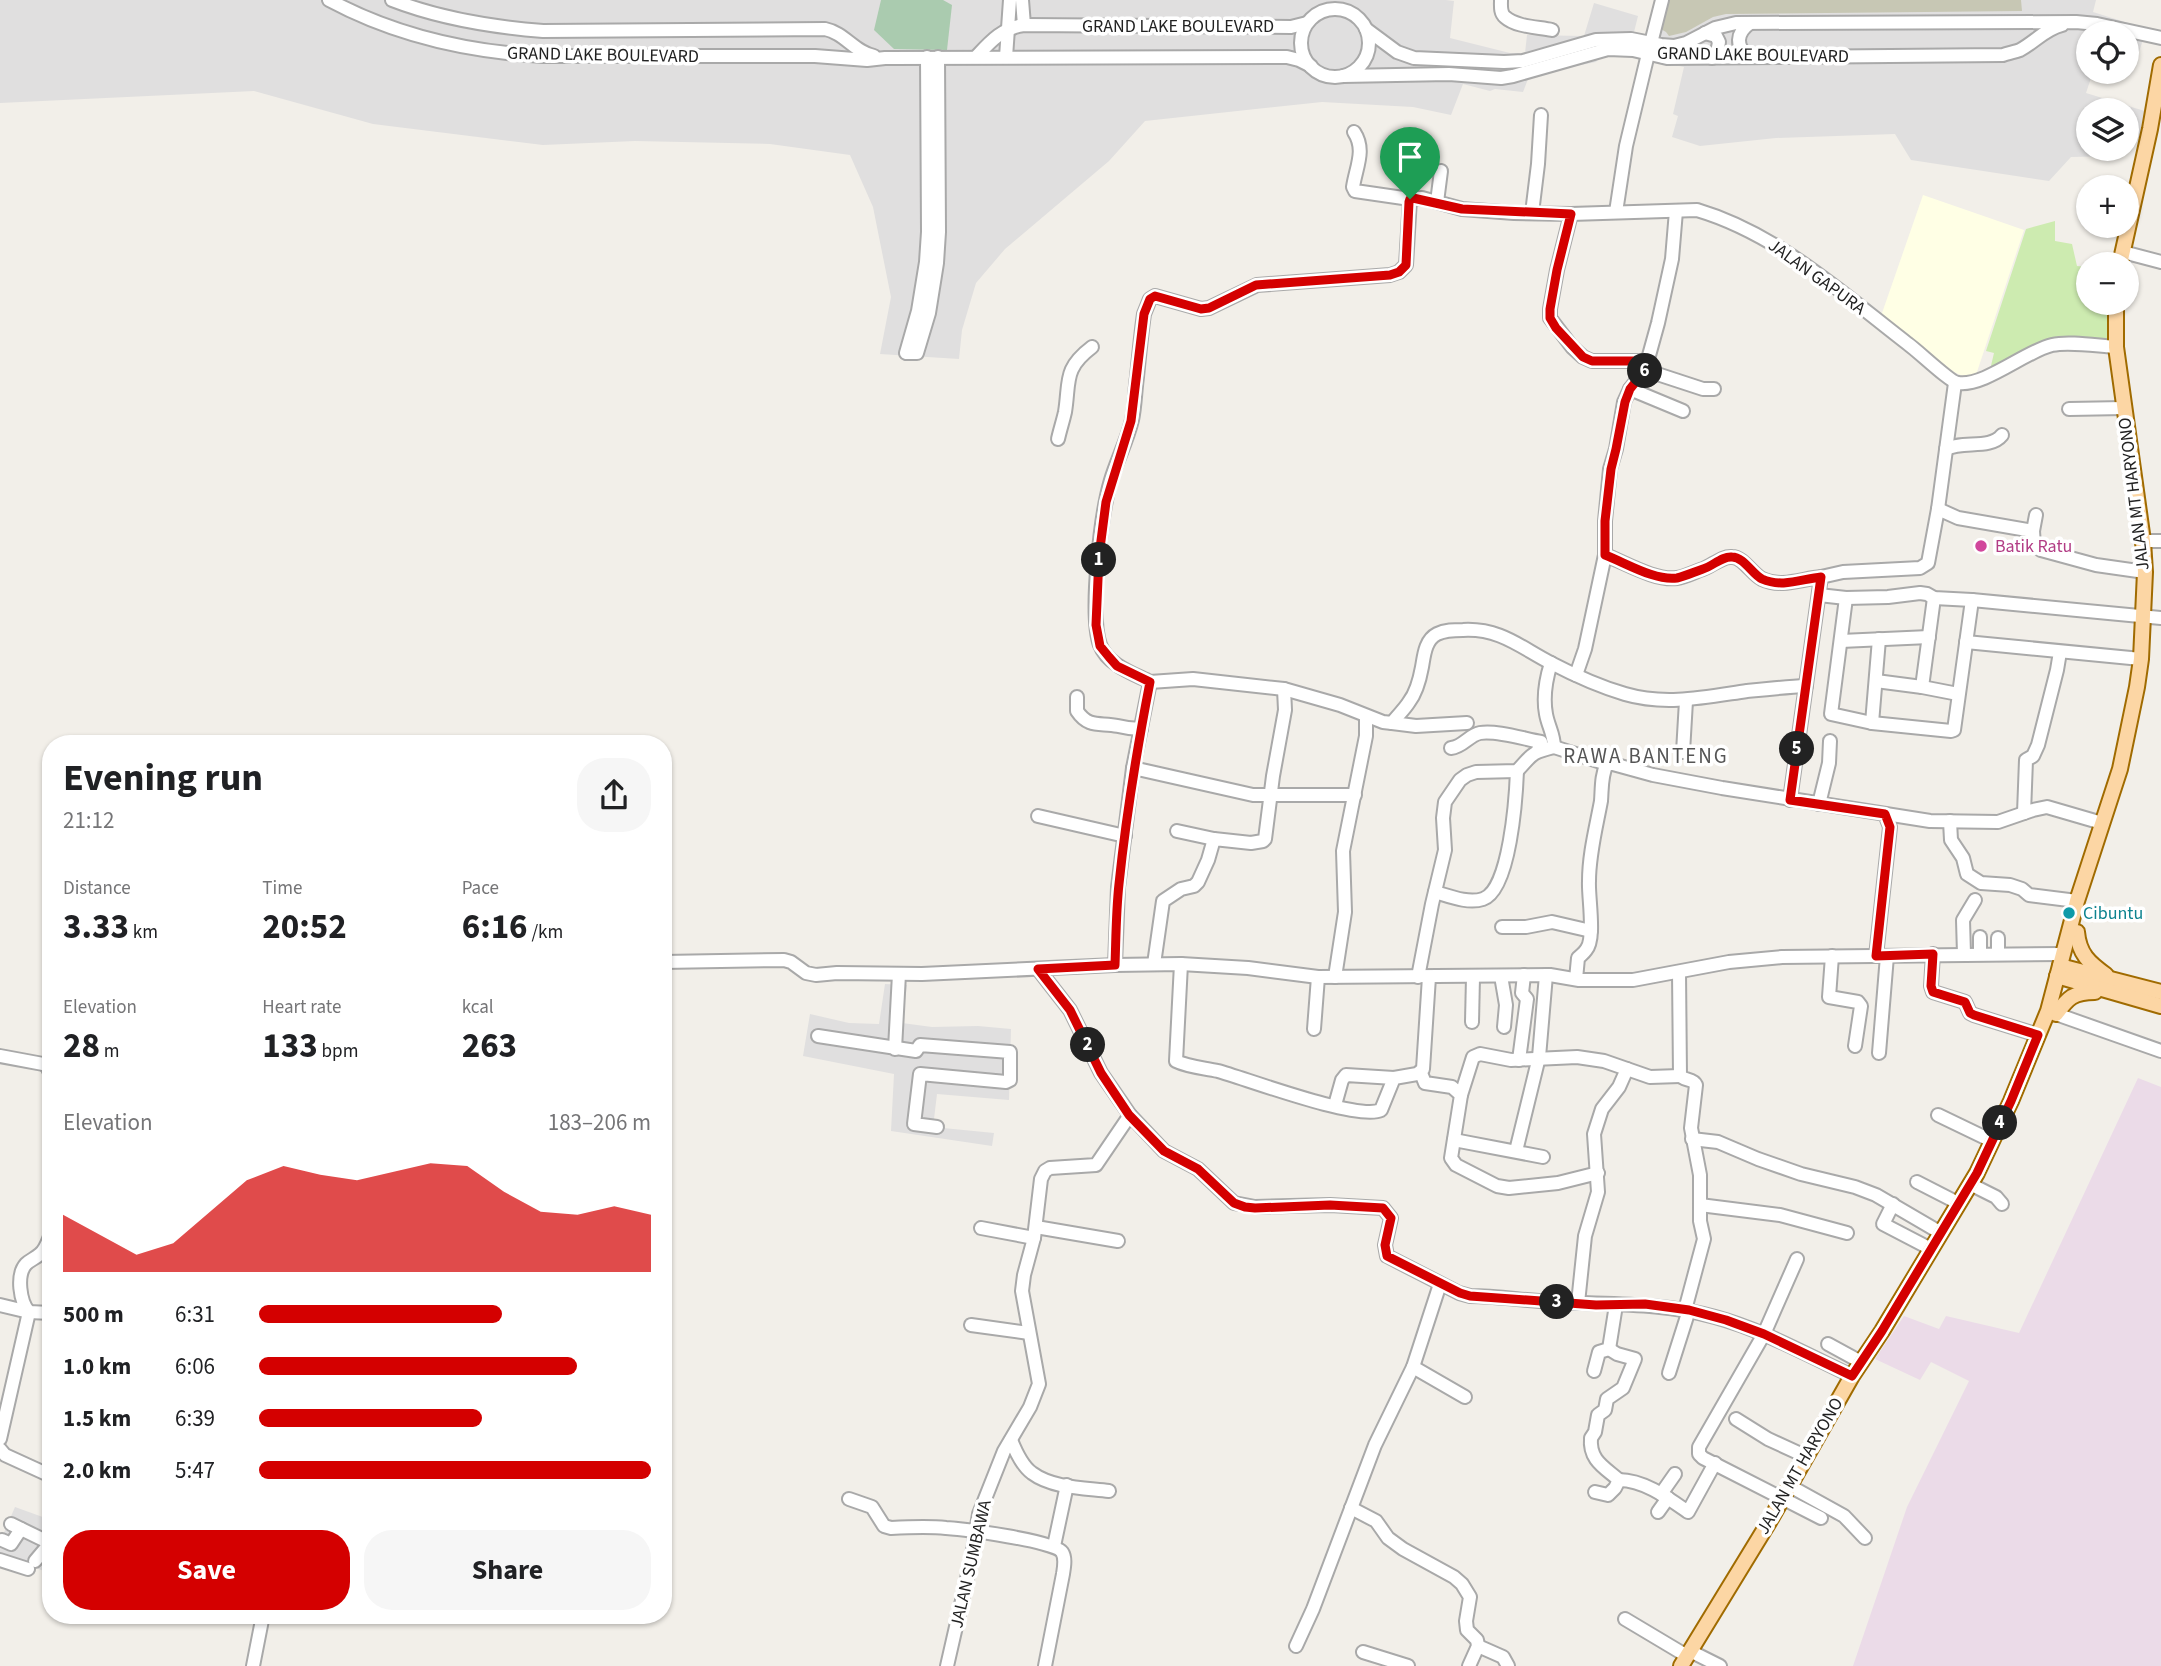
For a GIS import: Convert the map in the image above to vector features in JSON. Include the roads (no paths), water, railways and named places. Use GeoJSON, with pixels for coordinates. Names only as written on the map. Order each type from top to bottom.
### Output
{"type":"FeatureCollection","features":[{"type":"Feature","properties":{"kind":"main road"},"geometry":{"type":"LineString","coordinates":[[2123,252],[2161,65]]}},
{"type":"Feature","properties":{"kind":"main road","name":"JALAN MT HARYONO"},"geometry":{"type":"LineString","coordinates":[[2002,1119],[2019,1105],[2056,1014],[2077,901],[2120,769],[2141,659],[2145,572],[2143,541],[2116,347],[2116,315]]}},
{"type":"Feature","properties":{"kind":"main road","name":"JALAN MT HARYONO"},"geometry":{"type":"LineString","coordinates":[[1686,1658],[1852,1376],[1941,1233],[1992,1141],[2048,1011],[2077,932],[2118,799],[2120,769]]}},
{"type":"Feature","properties":{"kind":"main road"},"geometry":{"type":"LineString","coordinates":[[2077,932],[2081,953],[2115,987]]}},
{"type":"Feature","properties":{"kind":"main road"},"geometry":{"type":"LineString","coordinates":[[2063,968],[2161,1006]]}},
{"type":"Feature","properties":{"kind":"main road"},"geometry":{"type":"LineString","coordinates":[[2056,1014],[2067,999],[2081,992],[2115,987],[2161,992]]}},
{"type":"Feature","properties":{"kind":"street","name":"GRAND LAKE BOULEVARD"},"geometry":{"type":"LineString","coordinates":[[330,0],[356,14],[402,32],[443,44],[501,54],[815,56],[867,60],[932,57],[1286,57],[1311,66]]}},
{"type":"Feature","properties":{"kind":"street","name":"GRAND LAKE BOULEVARD"},"geometry":{"type":"LineString","coordinates":[[393,0],[450,18],[544,31],[825,29],[839,33],[859,51],[885,58]]}},
{"type":"Feature","properties":{"kind":"street"},"geometry":{"type":"LineString","coordinates":[[1006,57],[1010,0]]}},
{"type":"Feature","properties":{"kind":"street"},"geometry":{"type":"LineString","coordinates":[[1022,0],[1024,25]]}},
{"type":"Feature","properties":{"kind":"street"},"geometry":{"type":"LineString","coordinates":[[1502,0],[1501,10],[1505,17],[1517,23],[1552,30]]}},
{"type":"Feature","properties":{"kind":"street"},"geometry":{"type":"LineString","coordinates":[[1616,212],[1626,146],[1662,0]]}},
{"type":"Feature","properties":{"kind":"street"},"geometry":{"type":"LineString","coordinates":[[1327,5],[1338,9],[1348,6],[1366,29],[1369,40],[1368,52],[1363,62],[1354,71],[1343,76],[1320,73],[1304,57],[1301,45],[1307,23],[1327,5]]}},
{"type":"Feature","properties":{"kind":"street","name":"GRAND LAKE BOULEVARD"},"geometry":{"type":"LineString","coordinates":[[1366,29],[1397,52],[1414,58],[1523,61],[1596,40],[1631,39],[1651,43],[1667,58],[2003,55],[2020,50],[2055,27],[2076,22]]}},
{"type":"Feature","properties":{"kind":"street","name":"GRAND LAKE BOULEVARD"},"geometry":{"type":"LineString","coordinates":[[1343,76],[1449,75],[1501,78],[1608,49],[1651,43],[1663,34],[1674,46],[1725,24],[2076,22]]}},
{"type":"Feature","properties":{"kind":"street","name":"GRAND LAKE BOULEVARD"},"geometry":{"type":"LineString","coordinates":[[976,57],[992,40],[1007,30],[1024,25],[1291,27],[1307,23]]}},
{"type":"Feature","properties":{"kind":"street"},"geometry":{"type":"LineString","coordinates":[[1749,57],[1741,50],[1738,37],[1750,23]]}},
{"type":"Feature","properties":{"kind":"street"},"geometry":{"type":"LineString","coordinates":[[815,56],[832,52],[835,47],[833,35],[825,29]]}},
{"type":"Feature","properties":{"kind":"street"},"geometry":{"type":"LineString","coordinates":[[1705,33],[1716,36],[1719,42],[1717,53],[1712,58]]}},
{"type":"Feature","properties":{"kind":"street","name":"GRAND LAKE BOULEVARD"},"geometry":{"type":"LineString","coordinates":[[2139,33],[2161,38]]}},
{"type":"Feature","properties":{"kind":"street"},"geometry":{"type":"LineString","coordinates":[[912,353],[929,313],[933,191],[932,57]]}},
{"type":"Feature","properties":{"kind":"street"},"geometry":{"type":"LineString","coordinates":[[1532,213],[1541,115]]}},
{"type":"Feature","properties":{"kind":"street","name":"JALAN GAPURA"},"geometry":{"type":"LineString","coordinates":[[1354,132],[1361,150],[1354,191],[1377,192],[1410,199],[1422,198],[1462,209],[1571,214],[1697,211],[1716,216],[1770,242],[1795,258],[1922,354],[1955,383]]}},
{"type":"Feature","properties":{"kind":"street"},"geometry":{"type":"LineString","coordinates":[[1437,202],[1441,171]]}},
{"type":"Feature","properties":{"kind":"street"},"geometry":{"type":"LineString","coordinates":[[1410,199],[1406,265],[1399,272],[1256,285],[1209,308],[1196,308],[1155,296],[1150,299],[1144,314],[1131,421],[1106,502],[1099,556],[1096,616],[1100,646],[1117,666],[1150,682],[1193,679],[1284,689],[1340,705],[1383,722],[1416,726],[1467,723]]}},
{"type":"Feature","properties":{"kind":"street"},"geometry":{"type":"LineString","coordinates":[[1576,675],[1585,649],[1605,555],[1605,521],[1611,469],[1625,402],[1630,389],[1646,366],[1672,260],[1676,211]]}},
{"type":"Feature","properties":{"kind":"street"},"geometry":{"type":"LineString","coordinates":[[1571,214],[1550,309],[1550,318],[1556,328],[1583,357],[1592,361],[1646,366],[1703,389],[1714,389]]}},
{"type":"Feature","properties":{"kind":"street"},"geometry":{"type":"LineString","coordinates":[[2139,260],[2161,262]]}},
{"type":"Feature","properties":{"kind":"street"},"geometry":{"type":"LineString","coordinates":[[1605,555],[1650,575],[1670,578],[1679,578],[1734,556],[1753,573],[1783,584],[1862,570],[1920,568],[1929,559],[1955,383],[1984,377],[2049,346],[2116,347]]}},
{"type":"Feature","properties":{"kind":"street"},"geometry":{"type":"LineString","coordinates":[[1058,439],[1065,412],[1067,380],[1079,357],[1092,347]]}},
{"type":"Feature","properties":{"kind":"street"},"geometry":{"type":"LineString","coordinates":[[1630,389],[1683,411]]}},
{"type":"Feature","properties":{"kind":"street"},"geometry":{"type":"LineString","coordinates":[[2069,409],[2124,408]]}},
{"type":"Feature","properties":{"kind":"street"},"geometry":{"type":"LineString","coordinates":[[1946,449],[1954,445],[1995,442],[2002,435]]}},
{"type":"Feature","properties":{"kind":"street"},"geometry":{"type":"LineString","coordinates":[[1938,509],[1958,518],[2033,531]]}},
{"type":"Feature","properties":{"kind":"street"},"geometry":{"type":"LineString","coordinates":[[2036,515],[2034,545],[2041,550],[2096,565],[2145,572]]}},
{"type":"Feature","properties":{"kind":"street"},"geometry":{"type":"LineString","coordinates":[[2143,541],[2161,541]]}},
{"type":"Feature","properties":{"kind":"street"},"geometry":{"type":"LineString","coordinates":[[1790,800],[1821,577]]}},
{"type":"Feature","properties":{"kind":"street"},"geometry":{"type":"LineString","coordinates":[[1819,595],[1846,598],[1920,593],[1934,598],[2161,618]]}},
{"type":"Feature","properties":{"kind":"street"},"geometry":{"type":"LineString","coordinates":[[1846,598],[1831,714],[1872,723],[1953,731],[1972,600]]}},
{"type":"Feature","properties":{"kind":"street"},"geometry":{"type":"LineString","coordinates":[[1922,687],[1934,598]]}},
{"type":"Feature","properties":{"kind":"street"},"geometry":{"type":"LineString","coordinates":[[1392,723],[1410,702],[1431,639],[1449,630],[1479,629],[1494,633],[1576,675],[1626,694],[1648,699],[1686,701],[1806,686]]}},
{"type":"Feature","properties":{"kind":"street"},"geometry":{"type":"LineString","coordinates":[[1841,641],[1929,637]]}},
{"type":"Feature","properties":{"kind":"street"},"geometry":{"type":"LineString","coordinates":[[1872,723],[1880,639]]}},
{"type":"Feature","properties":{"kind":"street"},"geometry":{"type":"LineString","coordinates":[[1966,642],[2141,659]]}},
{"type":"Feature","properties":{"kind":"street"},"geometry":{"type":"LineString","coordinates":[[2024,813],[2026,760],[2033,756],[2038,745],[2060,652]]}},
{"type":"Feature","properties":{"kind":"street"},"geometry":{"type":"LineString","coordinates":[[1551,663],[1545,696],[1554,747]]}},
{"type":"Feature","properties":{"kind":"street"},"geometry":{"type":"LineString","coordinates":[[1876,681],[1958,694]]}},
{"type":"Feature","properties":{"kind":"street"},"geometry":{"type":"LineString","coordinates":[[1115,965],[1118,887],[1133,768],[1150,682]]}},
{"type":"Feature","properties":{"kind":"street"},"geometry":{"type":"LineString","coordinates":[[1177,831],[1214,839],[1251,843],[1263,841],[1285,710],[1284,689]]}},
{"type":"Feature","properties":{"kind":"street"},"geometry":{"type":"LineString","coordinates":[[1077,696],[1077,711],[1089,722],[1098,726],[1141,729]]}},
{"type":"Feature","properties":{"kind":"street"},"geometry":{"type":"LineString","coordinates":[[1683,752],[1686,701]]}},
{"type":"Feature","properties":{"kind":"street"},"geometry":{"type":"LineString","coordinates":[[1335,977],[1345,912],[1343,851],[1366,736],[1366,716]]}},
{"type":"Feature","properties":{"kind":"street"},"geometry":{"type":"LineString","coordinates":[[1435,892],[1481,900],[1493,892],[1507,859],[1517,771],[1539,746],[1548,719]]}},
{"type":"Feature","properties":{"kind":"street"},"geometry":{"type":"LineString","coordinates":[[1451,748],[1475,735],[1489,732],[1653,775],[1790,800],[1930,821],[1998,822],[2043,807],[2102,823]]}},
{"type":"Feature","properties":{"kind":"street"},"geometry":{"type":"LineString","coordinates":[[1819,804],[1829,763],[1830,741]]}},
{"type":"Feature","properties":{"kind":"street"},"geometry":{"type":"LineString","coordinates":[[1576,979],[1578,958],[1587,950],[1591,931],[1588,883],[1590,855],[1607,764]]}},
{"type":"Feature","properties":{"kind":"street"},"geometry":{"type":"LineString","coordinates":[[1133,768],[1253,795],[1354,795]]}},
{"type":"Feature","properties":{"kind":"street"},"geometry":{"type":"LineString","coordinates":[[1461,1095],[1452,1087],[1425,1083],[1421,1073],[1425,1059],[1424,977],[1435,892],[1445,850],[1445,802],[1460,780],[1476,772],[1517,771]]}},
{"type":"Feature","properties":{"kind":"street"},"geometry":{"type":"LineString","coordinates":[[1880,1053],[1881,956],[1890,827],[1885,814]]}},
{"type":"Feature","properties":{"kind":"street"},"geometry":{"type":"LineString","coordinates":[[1038,816],[1125,836]]}},
{"type":"Feature","properties":{"kind":"street"},"geometry":{"type":"LineString","coordinates":[[1950,821],[1951,840],[1963,858],[1968,874],[1981,883],[2010,885],[2022,888],[2029,895],[2077,901]]}},
{"type":"Feature","properties":{"kind":"street"},"geometry":{"type":"LineString","coordinates":[[1154,964],[1163,901],[1198,882],[1214,839]]}},
{"type":"Feature","properties":{"kind":"street"},"geometry":{"type":"LineString","coordinates":[[1964,954],[1963,920],[1975,900]]}},
{"type":"Feature","properties":{"kind":"street"},"geometry":{"type":"LineString","coordinates":[[1502,927],[1525,927],[1552,922],[1591,931]]}},
{"type":"Feature","properties":{"kind":"street"},"geometry":{"type":"LineString","coordinates":[[1980,937],[1980,953]]}},
{"type":"Feature","properties":{"kind":"street"},"geometry":{"type":"LineString","coordinates":[[1998,938],[1998,953]]}},
{"type":"Feature","properties":{"kind":"street"},"geometry":{"type":"LineString","coordinates":[[672,962],[784,960],[812,975],[1181,964],[1248,968],[1318,977],[1546,975],[1576,979],[1633,980],[1745,960],[1998,953],[2063,968]]}},
{"type":"Feature","properties":{"kind":"street"},"geometry":{"type":"LineString","coordinates":[[1933,954],[1933,992],[1965,1002],[1970,1013],[1974,1015],[2038,1035]]}},
{"type":"Feature","properties":{"kind":"street"},"geometry":{"type":"LineString","coordinates":[[1832,956],[1829,997],[1858,1002],[1861,1006],[1855,1046]]}},
{"type":"Feature","properties":{"kind":"street"},"geometry":{"type":"LineString","coordinates":[[1181,964],[1176,1061],[1352,1110],[1379,1112],[1394,1079]]}},
{"type":"Feature","properties":{"kind":"street"},"geometry":{"type":"LineString","coordinates":[[1038,969],[1070,1010],[1101,1073],[1129,1115],[1164,1151],[1198,1169],[1234,1203],[1255,1208],[1330,1205],[1383,1208],[1391,1218],[1385,1245],[1387,1256],[1440,1284],[1470,1296],[1616,1305],[1645,1304],[1687,1310],[1764,1334],[1852,1376]]}},
{"type":"Feature","properties":{"kind":"street"},"geometry":{"type":"LineString","coordinates":[[1679,972],[1680,1076]]}},
{"type":"Feature","properties":{"kind":"street"},"geometry":{"type":"LineString","coordinates":[[895,1049],[899,974]]}},
{"type":"Feature","properties":{"kind":"street"},"geometry":{"type":"LineString","coordinates":[[1519,1060],[1527,999],[1522,993],[1524,975]]}},
{"type":"Feature","properties":{"kind":"street"},"geometry":{"type":"LineString","coordinates":[[1516,1151],[1539,1058],[1546,975]]}},
{"type":"Feature","properties":{"kind":"street"},"geometry":{"type":"LineString","coordinates":[[1501,976],[1506,1005],[1504,1027]]}},
{"type":"Feature","properties":{"kind":"street"},"geometry":{"type":"LineString","coordinates":[[1314,1029],[1318,977]]}},
{"type":"Feature","properties":{"kind":"street"},"geometry":{"type":"LineString","coordinates":[[1472,1023],[1473,977]]}},
{"type":"Feature","properties":{"kind":"street"},"geometry":{"type":"LineString","coordinates":[[2056,1014],[2161,1051]]}},
{"type":"Feature","properties":{"kind":"street"},"geometry":{"type":"LineString","coordinates":[[818,1036],[921,1054],[914,1124],[937,1128]]}},
{"type":"Feature","properties":{"kind":"street"},"geometry":{"type":"LineString","coordinates":[[916,1051],[920,1045],[1010,1052],[1011,1056],[1010,1080],[1006,1082],[920,1074]]}},
{"type":"Feature","properties":{"kind":"street"},"geometry":{"type":"LineString","coordinates":[[1598,1173],[1558,1183],[1503,1188],[1456,1165],[1451,1158],[1461,1095],[1476,1054],[1519,1060],[1592,1059],[1650,1077],[1680,1076],[1696,1085],[1691,1114],[1692,1139],[1700,1175],[1700,1221],[1704,1239],[1669,1373]]}},
{"type":"Feature","properties":{"kind":"street"},"geometry":{"type":"LineString","coordinates":[[0,1056],[42,1064]]}},
{"type":"Feature","properties":{"kind":"street"},"geometry":{"type":"LineString","coordinates":[[1578,1303],[1585,1236],[1598,1192],[1594,1134],[1602,1109],[1619,1087],[1627,1069]]}},
{"type":"Feature","properties":{"kind":"street"},"geometry":{"type":"LineString","coordinates":[[1335,1105],[1346,1075],[1394,1079],[1421,1073]]}},
{"type":"Feature","properties":{"kind":"street","name":"JALAN SUMBAWA"},"geometry":{"type":"LineString","coordinates":[[947,1666],[983,1502],[1039,1384],[1023,1284],[1035,1232],[1041,1179],[1045,1171],[1053,1167],[1096,1165],[1129,1115]]}},
{"type":"Feature","properties":{"kind":"street"},"geometry":{"type":"LineString","coordinates":[[1938,1115],[1992,1141]]}},
{"type":"Feature","properties":{"kind":"street"},"geometry":{"type":"LineString","coordinates":[[1692,1139],[1718,1142],[1776,1166],[1855,1187],[1893,1204],[1941,1233]]}},
{"type":"Feature","properties":{"kind":"street"},"geometry":{"type":"LineString","coordinates":[[1454,1140],[1543,1157]]}},
{"type":"Feature","properties":{"kind":"street"},"geometry":{"type":"LineString","coordinates":[[1917,1182],[1958,1203]]}},
{"type":"Feature","properties":{"kind":"street"},"geometry":{"type":"LineString","coordinates":[[1970,1184],[1996,1197],[2002,1204]]}},
{"type":"Feature","properties":{"kind":"street"},"geometry":{"type":"LineString","coordinates":[[1893,1204],[1882,1224],[1931,1249]]}},
{"type":"Feature","properties":{"kind":"street"},"geometry":{"type":"LineString","coordinates":[[1700,1205],[1780,1215],[1847,1233]]}},
{"type":"Feature","properties":{"kind":"street"},"geometry":{"type":"LineString","coordinates":[[981,1228],[1118,1241]]}},
{"type":"Feature","properties":{"kind":"street"},"geometry":{"type":"LineString","coordinates":[[29,1312],[20,1295],[22,1271],[27,1263],[42,1252]]}},
{"type":"Feature","properties":{"kind":"street"},"geometry":{"type":"LineString","coordinates":[[1797,1259],[1764,1334],[1699,1447],[1699,1454],[1715,1464],[1844,1516],[1865,1538]]}},
{"type":"Feature","properties":{"kind":"street"},"geometry":{"type":"LineString","coordinates":[[1296,1646],[1313,1609],[1375,1445],[1413,1367],[1440,1284]]}},
{"type":"Feature","properties":{"kind":"street"},"geometry":{"type":"LineString","coordinates":[[0,1305],[42,1313]]}},
{"type":"Feature","properties":{"kind":"street"},"geometry":{"type":"LineString","coordinates":[[1609,1349],[1616,1305]]}},
{"type":"Feature","properties":{"kind":"street"},"geometry":{"type":"LineString","coordinates":[[0,1440],[29,1312]]}},
{"type":"Feature","properties":{"kind":"street"},"geometry":{"type":"LineString","coordinates":[[971,1325],[1029,1333]]}},
{"type":"Feature","properties":{"kind":"street"},"geometry":{"type":"LineString","coordinates":[[1828,1344],[1861,1362]]}},
{"type":"Feature","properties":{"kind":"street"},"geometry":{"type":"LineString","coordinates":[[1594,1371],[1599,1352],[1609,1349],[1635,1359],[1623,1388],[1607,1399],[1605,1410],[1598,1415],[1590,1444],[1597,1462],[1619,1480],[1628,1480],[1664,1496],[1688,1511],[1715,1464]]}},
{"type":"Feature","properties":{"kind":"street"},"geometry":{"type":"LineString","coordinates":[[1413,1367],[1465,1397]]}},
{"type":"Feature","properties":{"kind":"street"},"geometry":{"type":"LineString","coordinates":[[1735,1419],[1768,1439],[1805,1456]]}},
{"type":"Feature","properties":{"kind":"street"},"geometry":{"type":"LineString","coordinates":[[1011,1440],[1032,1473],[1067,1485],[1109,1491]]}},
{"type":"Feature","properties":{"kind":"street"},"geometry":{"type":"LineString","coordinates":[[0,1449],[5,1455],[42,1472]]}},
{"type":"Feature","properties":{"kind":"street"},"geometry":{"type":"LineString","coordinates":[[1658,1513],[1675,1474]]}},
{"type":"Feature","properties":{"kind":"street"},"geometry":{"type":"LineString","coordinates":[[1595,1492],[1608,1495],[1619,1480]]}},
{"type":"Feature","properties":{"kind":"street"},"geometry":{"type":"LineString","coordinates":[[1054,1546],[1067,1485]]}},
{"type":"Feature","properties":{"kind":"street"},"geometry":{"type":"LineString","coordinates":[[1785,1491],[1821,1518]]}},
{"type":"Feature","properties":{"kind":"street"},"geometry":{"type":"LineString","coordinates":[[849,1499],[872,1507],[884,1526],[891,1528],[948,1528],[1038,1542],[1054,1546],[1062,1552],[1064,1569],[1045,1666]]}},
{"type":"Feature","properties":{"kind":"street"},"geometry":{"type":"LineString","coordinates":[[1351,1508],[1376,1521],[1388,1538],[1403,1549],[1462,1584],[1470,1597],[1467,1630],[1477,1640],[1478,1646],[1469,1666]]}},
{"type":"Feature","properties":{"kind":"street"},"geometry":{"type":"LineString","coordinates":[[2,1540],[11,1544],[16,1527],[42,1539]]}},
{"type":"Feature","properties":{"kind":"street"},"geometry":{"type":"LineString","coordinates":[[0,1559],[31,1565],[42,1552]]}},
{"type":"Feature","properties":{"kind":"street"},"geometry":{"type":"LineString","coordinates":[[1625,1619],[1686,1658],[1720,1666]]}},
{"type":"Feature","properties":{"kind":"street"},"geometry":{"type":"LineString","coordinates":[[253,1666],[261,1624]]}},
{"type":"Feature","properties":{"kind":"street"},"geometry":{"type":"LineString","coordinates":[[1478,1646],[1503,1657],[1508,1666]]}},
{"type":"Feature","properties":{"kind":"street"},"geometry":{"type":"LineString","coordinates":[[1363,1652],[1408,1666]]}},
{"type":"Feature","properties":{"kind":"place","name":"Batik Ratu"},"geometry":{"type":"Point","coordinates":[1981,546]}},
{"type":"Feature","properties":{"kind":"place","name":"Cibuntu"},"geometry":{"type":"Point","coordinates":[2069,913]}},
{"type":"Feature","properties":{"kind":"district","name":"RAWA BANTENG"},"geometry":{"type":"Point","coordinates":[1646,756]}}]}
